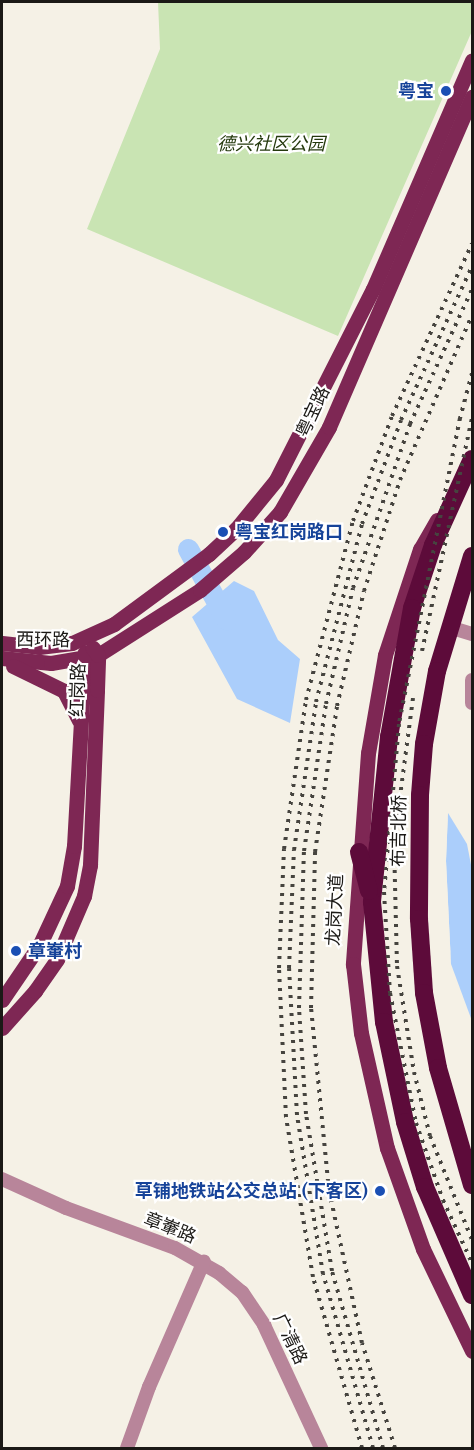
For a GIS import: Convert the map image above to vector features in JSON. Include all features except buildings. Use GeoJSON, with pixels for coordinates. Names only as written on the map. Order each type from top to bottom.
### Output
{"type":"FeatureCollection","features":[{"type":"Feature","properties":{"kind":"highway","name":"龙岗大道"},"geometry":{"type":"LineString","coordinates":[[396,701],[412,608],[434,545],[470,465]]}},
{"type":"Feature","properties":{"kind":"highway"},"geometry":{"type":"LineString","coordinates":[[449,627],[472,556]]}},
{"type":"Feature","properties":{"kind":"highway","name":"布吉北桥"},"geometry":{"type":"LineString","coordinates":[[449,627],[424,744],[420,795],[418,919],[424,993],[438,1068],[472,1185]]}},
{"type":"Feature","properties":{"kind":"highway","name":"布吉北桥"},"geometry":{"type":"LineString","coordinates":[[379,825],[396,701]]}},
{"type":"Feature","properties":{"kind":"highway","name":"龙岗大道"},"geometry":{"type":"LineString","coordinates":[[379,825],[372,902],[382,1013],[405,1122],[425,1187],[472,1295]]}},
{"type":"Feature","properties":{"kind":"highway"},"geometry":{"type":"LineString","coordinates":[[359,852],[372,902]]}},
{"type":"Feature","properties":{"kind":"main road","name":"粤宝路"},"geometry":{"type":"LineString","coordinates":[[85,640],[164,588],[209,554],[250,513],[296,447],[373,289],[472,60]]}},
{"type":"Feature","properties":{"kind":"main road","name":"粤宝路"},"geometry":{"type":"LineString","coordinates":[[91,657],[175,606],[225,568],[280,512],[329,427],[472,97]]}},
{"type":"Feature","properties":{"kind":"main road","name":"龙岗大道"},"geometry":{"type":"LineString","coordinates":[[470,465],[420,549],[396,612],[368,753],[359,852],[353,964],[370,1079],[411,1221],[472,1351]]}},
{"type":"Feature","properties":{"kind":"main road","name":"西环路"},"geometry":{"type":"LineString","coordinates":[[2,643],[39,647],[85,640]]}},
{"type":"Feature","properties":{"kind":"main road","name":"红岗路"},"geometry":{"type":"LineString","coordinates":[[2,1028],[35,991],[57,959],[84,896],[90,865],[91,657],[85,640]]}},
{"type":"Feature","properties":{"kind":"main road","name":"西环路"},"geometry":{"type":"LineString","coordinates":[[2,660],[51,663],[91,657]]}},
{"type":"Feature","properties":{"kind":"main road","name":"红岗路"},"geometry":{"type":"LineString","coordinates":[[2,1000],[40,944],[67,886],[74,846],[80,729],[91,657]]}},
{"type":"Feature","properties":{"kind":"main road"},"geometry":{"type":"LineString","coordinates":[[2,660],[64,692],[75,707],[80,729]]}},
{"type":"Feature","properties":{"kind":"street"},"geometry":{"type":"LineString","coordinates":[[449,627],[472,634]]}},
{"type":"Feature","properties":{"kind":"street"},"geometry":{"type":"LineString","coordinates":[[472,680],[472,703]]}},
{"type":"Feature","properties":{"kind":"street","name":"章輋路"},"geometry":{"type":"LineString","coordinates":[[2,1179],[204,1261],[149,1387],[127,1449]]}},
{"type":"Feature","properties":{"kind":"street","name":"广清路"},"geometry":{"type":"LineString","coordinates":[[204,1261],[242,1292],[259,1316],[321,1449]]}},
{"type":"Feature","properties":{"kind":"green space","name":"德兴社区公园"},"geometry":{"type":"Polygon","coordinates":[[[158,2],[472,2],[472,31],[338,336],[87,229],[160,49],[158,2]]]}},
{"type":"Feature","properties":{"kind":"water"},"geometry":{"type":"Polygon","coordinates":[[[234,581],[254,591],[278,640],[300,659],[290,723],[237,699],[192,617],[234,581]]]}},
{"type":"Feature","properties":{"kind":"water"},"geometry":{"type":"Polygon","coordinates":[[[448,813],[467,844],[472,870],[472,1021],[451,964],[446,861],[448,813]]]}},
{"type":"Feature","properties":{"kind":"pier"},"geometry":{"type":"Polygon","coordinates":[[[448,810],[446,861],[451,964],[443,861],[448,810]]]}},
{"type":"Feature","properties":{"kind":"waterway"},"geometry":{"type":"LineString","coordinates":[[188,549],[226,619]]}},
{"type":"Feature","properties":{"kind":"railway"},"geometry":{"type":"LineString","coordinates":[[362,1448],[313,1277],[286,1117],[279,968],[284,849],[306,700],[353,521],[392,416],[472,244]]}},
{"type":"Feature","properties":{"kind":"railway"},"geometry":{"type":"LineString","coordinates":[[373,1448],[323,1274],[297,1115],[289,968],[294,850],[316,702],[362,524],[401,420],[472,266]]}},
{"type":"Feature","properties":{"kind":"railway"},"geometry":{"type":"LineString","coordinates":[[383,1448],[332,1271],[306,1114],[299,1008],[304,851],[326,704],[353,588],[410,424],[472,289]]}},
{"type":"Feature","properties":{"kind":"railway"},"geometry":{"type":"LineString","coordinates":[[395,1448],[362,1343],[329,1191],[311,1008],[315,852],[337,706],[364,591],[400,480],[472,315]]}},
{"type":"Feature","properties":{"kind":"railway"},"geometry":{"type":"LineString","coordinates":[[472,373],[460,418],[399,724],[384,892],[390,993],[416,1123],[443,1200],[472,1263]]}},
{"type":"Feature","properties":{"kind":"railway"},"geometry":{"type":"LineString","coordinates":[[422,651],[472,417]]}},
{"type":"Feature","properties":{"kind":"railway"},"geometry":{"type":"LineString","coordinates":[[413,698],[394,843],[397,966],[414,1072],[430,1136],[472,1240]]}},
{"type":"Feature","properties":{"kind":"place","name":"粤宝"},"geometry":{"type":"Point","coordinates":[446,91]}},
{"type":"Feature","properties":{"kind":"place","name":"粤宝红岗路口"},"geometry":{"type":"Point","coordinates":[223,532]}},
{"type":"Feature","properties":{"kind":"place","name":"章輋村"},"geometry":{"type":"Point","coordinates":[16,951]}},
{"type":"Feature","properties":{"kind":"place","name":"草铺地铁站公交总站 (下客区)"},"geometry":{"type":"Point","coordinates":[380,1191]}}]}
